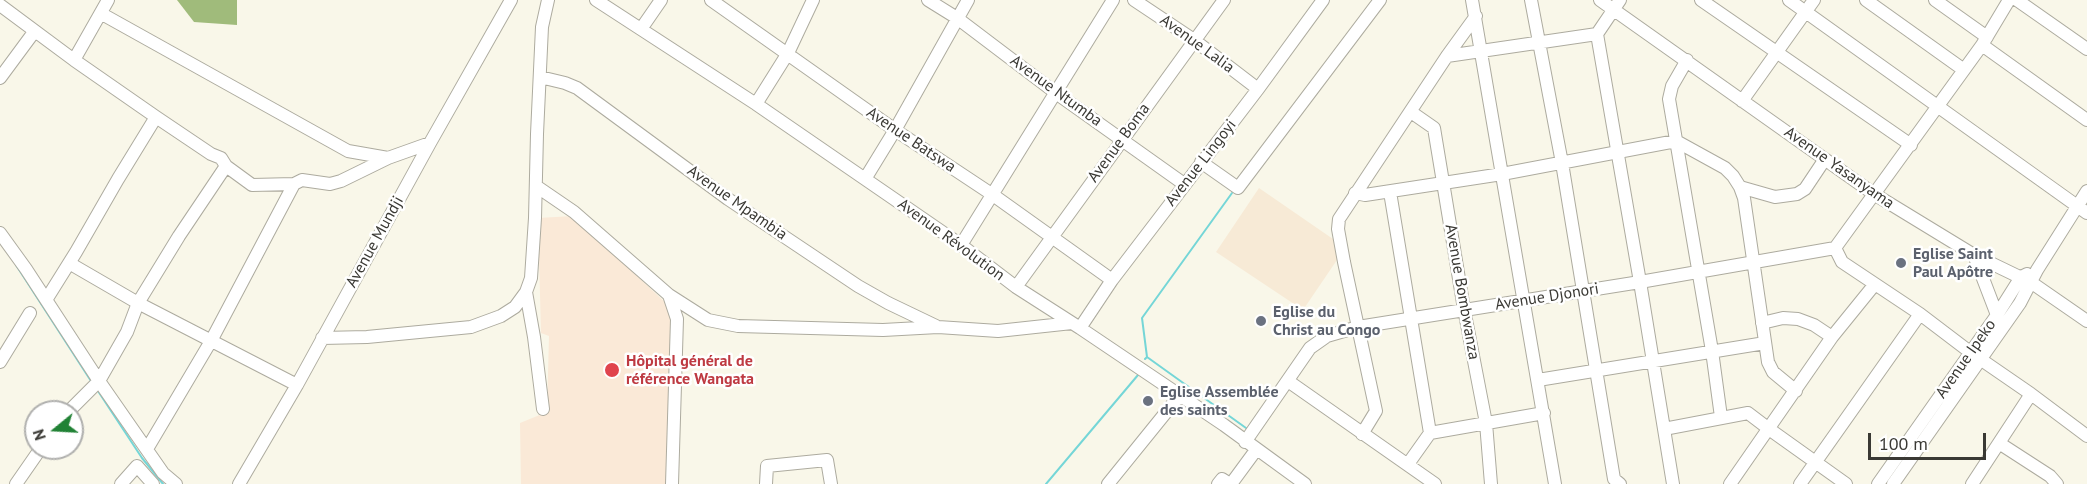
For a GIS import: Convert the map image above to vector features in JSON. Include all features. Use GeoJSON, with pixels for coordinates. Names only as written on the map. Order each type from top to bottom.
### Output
{"type":"FeatureCollection","features":[{"type":"Feature","properties":{"kind":"street"},"geometry":{"type":"LineString","coordinates":[[74,60],[108,0]]}},
{"type":"Feature","properties":{"kind":"street","name":"Avenue Mundji"},"geometry":{"type":"LineString","coordinates":[[239,484],[297,385],[511,0]]}},
{"type":"Feature","properties":{"kind":"street"},"geometry":{"type":"LineString","coordinates":[[322,338],[367,337],[471,327],[501,316],[515,307],[526,292],[531,278],[542,27],[548,0]]}},
{"type":"Feature","properties":{"kind":"street","name":"Avenue Révolution"},"geometry":{"type":"LineString","coordinates":[[596,0],[756,104],[961,245],[1016,287],[1180,395],[1305,484]]}},
{"type":"Feature","properties":{"kind":"street"},"geometry":{"type":"LineString","coordinates":[[641,29],[661,0]]}},
{"type":"Feature","properties":{"kind":"street","name":"Avenue Batswa"},"geometry":{"type":"LineString","coordinates":[[711,0],[1112,280]]}},
{"type":"Feature","properties":{"kind":"street"},"geometry":{"type":"LineString","coordinates":[[756,104],[788,53],[813,0]]}},
{"type":"Feature","properties":{"kind":"street","name":"Avenue Ntumba"},"geometry":{"type":"LineString","coordinates":[[928,0],[957,18],[1056,93],[1184,184]]}},
{"type":"Feature","properties":{"kind":"street"},"geometry":{"type":"LineString","coordinates":[[865,179],[896,130],[968,0]]}},
{"type":"Feature","properties":{"kind":"street"},"geometry":{"type":"LineString","coordinates":[[961,245],[1113,0]]}},
{"type":"Feature","properties":{"kind":"street","name":"Avenue Lalia"},"geometry":{"type":"LineString","coordinates":[[1134,0],[1194,40],[1258,89]]}},
{"type":"Feature","properties":{"kind":"street","name":"Avenue Boma"},"geometry":{"type":"LineString","coordinates":[[1016,287],[1224,0]]}},
{"type":"Feature","properties":{"kind":"street","name":"Avenue Lingoyi"},"geometry":{"type":"LineString","coordinates":[[1076,325],[1258,89],[1323,0]]}},
{"type":"Feature","properties":{"kind":"street"},"geometry":{"type":"LineString","coordinates":[[1201,162],[1238,188],[1380,0]]}},
{"type":"Feature","properties":{"kind":"street"},"geometry":{"type":"LineString","coordinates":[[1472,0],[1555,484]]}},
{"type":"Feature","properties":{"kind":"street"},"geometry":{"type":"LineString","coordinates":[[1532,0],[1562,163],[1614,479],[1620,484]]}},
{"type":"Feature","properties":{"kind":"street","name":"Avenue Yasanyama"},"geometry":{"type":"LineString","coordinates":[[1600,0],[1617,4],[1742,101],[1874,194],[1974,255],[2026,280],[2087,321]]}},
{"type":"Feature","properties":{"kind":"street"},"geometry":{"type":"LineString","coordinates":[[1701,0],[1911,145]]}},
{"type":"Feature","properties":{"kind":"street"},"geometry":{"type":"LineString","coordinates":[[1789,0],[2082,209]]}},
{"type":"Feature","properties":{"kind":"street"},"geometry":{"type":"LineString","coordinates":[[1742,101],[1814,0]]}},
{"type":"Feature","properties":{"kind":"street"},"geometry":{"type":"LineString","coordinates":[[1866,0],[1964,70]]}},
{"type":"Feature","properties":{"kind":"street"},"geometry":{"type":"LineString","coordinates":[[1935,0],[1984,41],[2087,120]]}},
{"type":"Feature","properties":{"kind":"street"},"geometry":{"type":"LineString","coordinates":[[2009,0],[1964,70],[1835,248],[1842,262],[1920,314],[2087,436]]}},
{"type":"Feature","properties":{"kind":"street"},"geometry":{"type":"LineString","coordinates":[[2017,0],[2087,49]]}},
{"type":"Feature","properties":{"kind":"street"},"geometry":{"type":"LineString","coordinates":[[1617,4],[1597,34],[1673,484]]}},
{"type":"Feature","properties":{"kind":"street"},"geometry":{"type":"LineString","coordinates":[[0,5],[34,32],[156,117],[211,154],[221,158],[226,166],[252,185],[294,184],[302,180],[330,184],[388,158],[430,143]]}},
{"type":"Feature","properties":{"kind":"street"},"geometry":{"type":"LineString","coordinates":[[102,14],[348,151],[388,158]]}},
{"type":"Feature","properties":{"kind":"street"},"geometry":{"type":"LineString","coordinates":[[1362,434],[1376,411],[1338,229],[1343,212],[1476,16]]}},
{"type":"Feature","properties":{"kind":"street"},"geometry":{"type":"LineString","coordinates":[[0,78],[34,32]]}},
{"type":"Feature","properties":{"kind":"street"},"geometry":{"type":"LineString","coordinates":[[1447,56],[1597,34]]}},
{"type":"Feature","properties":{"kind":"street"},"geometry":{"type":"LineString","coordinates":[[1687,60],[1672,86],[1669,99],[1721,417]]}},
{"type":"Feature","properties":{"kind":"street","name":"Avenue Mpambia"},"geometry":{"type":"LineString","coordinates":[[540,77],[577,88],[728,199],[858,286],[938,327]]}},
{"type":"Feature","properties":{"kind":"street","name":"Avenue Bombwanza"},"geometry":{"type":"LineString","coordinates":[[1411,112],[1434,128],[1464,309],[1486,423],[1491,484]]}},
{"type":"Feature","properties":{"kind":"street"},"geometry":{"type":"LineString","coordinates":[[46,300],[156,117]]}},
{"type":"Feature","properties":{"kind":"street"},"geometry":{"type":"LineString","coordinates":[[1356,193],[1365,195],[1390,192],[1502,174],[1676,141],[1725,168],[1740,186],[1744,198],[1770,369],[1796,391]]}},
{"type":"Feature","properties":{"kind":"street"},"geometry":{"type":"LineString","coordinates":[[1740,186],[1775,196],[1797,194],[1805,189],[1825,159]]}},
{"type":"Feature","properties":{"kind":"street"},"geometry":{"type":"LineString","coordinates":[[80,400],[94,385],[126,332],[138,303],[226,166]]}},
{"type":"Feature","properties":{"kind":"street"},"geometry":{"type":"LineString","coordinates":[[147,449],[211,341],[294,184]]}},
{"type":"Feature","properties":{"kind":"street"},"geometry":{"type":"LineString","coordinates":[[536,186],[574,212],[669,295],[708,320],[738,326],[883,330],[938,327],[998,330],[1076,325]]}},
{"type":"Feature","properties":{"kind":"street"},"geometry":{"type":"LineString","coordinates":[[2026,280],[2037,270],[2082,209],[2087,191]]}},
{"type":"Feature","properties":{"kind":"street"},"geometry":{"type":"LineString","coordinates":[[1390,192],[1430,433]]}},
{"type":"Feature","properties":{"kind":"street"},"geometry":{"type":"LineString","coordinates":[[0,233],[46,300],[94,385],[147,449],[163,473],[176,484]]}},
{"type":"Feature","properties":{"kind":"street","name":"Avenue Djonori"},"geometry":{"type":"LineString","coordinates":[[1245,442],[1310,348],[1327,336],[1358,327],[1835,248]]}},
{"type":"Feature","properties":{"kind":"street"},"geometry":{"type":"LineString","coordinates":[[1974,255],[1997,315]]}},
{"type":"Feature","properties":{"kind":"street"},"geometry":{"type":"LineString","coordinates":[[69,263],[138,303],[297,385]]}},
{"type":"Feature","properties":{"kind":"street","name":"Avenue Ipeko"},"geometry":{"type":"LineString","coordinates":[[1893,484],[1975,356],[1997,315],[2026,280]]}},
{"type":"Feature","properties":{"kind":"street","name":"Avenue Ipeko"},"geometry":{"type":"LineString","coordinates":[[1878,484],[1975,356],[2020,303],[2026,280]]}},
{"type":"Feature","properties":{"kind":"street"},"geometry":{"type":"LineString","coordinates":[[1730,484],[1832,337],[1875,284]]}},
{"type":"Feature","properties":{"kind":"street"},"geometry":{"type":"LineString","coordinates":[[526,292],[543,409]]}},
{"type":"Feature","properties":{"kind":"street"},"geometry":{"type":"LineString","coordinates":[[669,295],[676,319],[672,484]]}},
{"type":"Feature","properties":{"kind":"street"},"geometry":{"type":"LineString","coordinates":[[0,362],[30,313]]}},
{"type":"Feature","properties":{"kind":"street"},"geometry":{"type":"LineString","coordinates":[[1800,484],[1920,314]]}},
{"type":"Feature","properties":{"kind":"street"},"geometry":{"type":"LineString","coordinates":[[1762,323],[1783,318],[1798,319],[1814,325],[1832,337]]}},
{"type":"Feature","properties":{"kind":"street"},"geometry":{"type":"LineString","coordinates":[[1538,380],[1765,343]]}},
{"type":"Feature","properties":{"kind":"street"},"geometry":{"type":"LineString","coordinates":[[1288,381],[1435,484]]}},
{"type":"Feature","properties":{"kind":"street"},"geometry":{"type":"LineString","coordinates":[[1972,484],[2031,393]]}},
{"type":"Feature","properties":{"kind":"street"},"geometry":{"type":"LineString","coordinates":[[1107,484],[1180,395]]}},
{"type":"Feature","properties":{"kind":"street"},"geometry":{"type":"LineString","coordinates":[[1407,464],[1430,433],[1544,413]]}},
{"type":"Feature","properties":{"kind":"street"},"geometry":{"type":"LineString","coordinates":[[1664,429],[1748,413],[1846,484]]}},
{"type":"Feature","properties":{"kind":"street"},"geometry":{"type":"LineString","coordinates":[[2000,443],[2050,476],[2057,484]]}},
{"type":"Feature","properties":{"kind":"street"},"geometry":{"type":"LineString","coordinates":[[1218,484],[1222,479],[1231,484],[1256,450]]}},
{"type":"Feature","properties":{"kind":"street"},"geometry":{"type":"LineString","coordinates":[[16,484],[33,460]]}},
{"type":"Feature","properties":{"kind":"street"},"geometry":{"type":"LineString","coordinates":[[766,484],[767,466],[827,460],[831,484]]}},
{"type":"Feature","properties":{"kind":"street"},"geometry":{"type":"LineString","coordinates":[[120,484],[137,466],[153,484]]}},
{"type":"Feature","properties":{"kind":"shaded area"},"geometry":{"type":"Polygon","coordinates":[[[1259,188],[1333,239],[1339,257],[1303,310],[1216,252],[1259,188]]]}},
{"type":"Feature","properties":{"kind":"shaded area","name":"Hôpital général de référence Wangata"},"geometry":{"type":"Polygon","coordinates":[[[573,216],[669,306],[677,343],[673,484],[521,484],[520,423],[547,412],[549,336],[541,333],[538,218],[573,216]]]}},
{"type":"Feature","properties":{"kind":"green space"},"geometry":{"type":"Polygon","coordinates":[[[177,0],[237,0],[237,25],[194,22],[177,0]]]}},
{"type":"Feature","properties":{"kind":"waterway"},"geometry":{"type":"LineString","coordinates":[[1147,357],[1142,318],[1232,193]]}},
{"type":"Feature","properties":{"kind":"waterway"},"geometry":{"type":"LineString","coordinates":[[16,265],[91,381]]}},
{"type":"Feature","properties":{"kind":"waterway"},"geometry":{"type":"LineString","coordinates":[[1145,359],[1147,357],[1246,428]]}},
{"type":"Feature","properties":{"kind":"waterway"},"geometry":{"type":"LineString","coordinates":[[1046,484],[1138,375]]}},
{"type":"Feature","properties":{"kind":"waterway"},"geometry":{"type":"LineString","coordinates":[[96,388],[142,458],[163,484]]}},
{"type":"Feature","properties":{"kind":"place","name":"Eglise Saint Paul Apôtre"},"geometry":{"type":"Point","coordinates":[1901,263]}},
{"type":"Feature","properties":{"kind":"place","name":"Eglise du Christ au Congo"},"geometry":{"type":"Point","coordinates":[1261,321]}},
{"type":"Feature","properties":{"kind":"place","name":"Hôpital général de référence Wangata"},"geometry":{"type":"Point","coordinates":[612,370]}},
{"type":"Feature","properties":{"kind":"place","name":"Eglise Assemblée des saints"},"geometry":{"type":"Point","coordinates":[1148,401]}}]}
